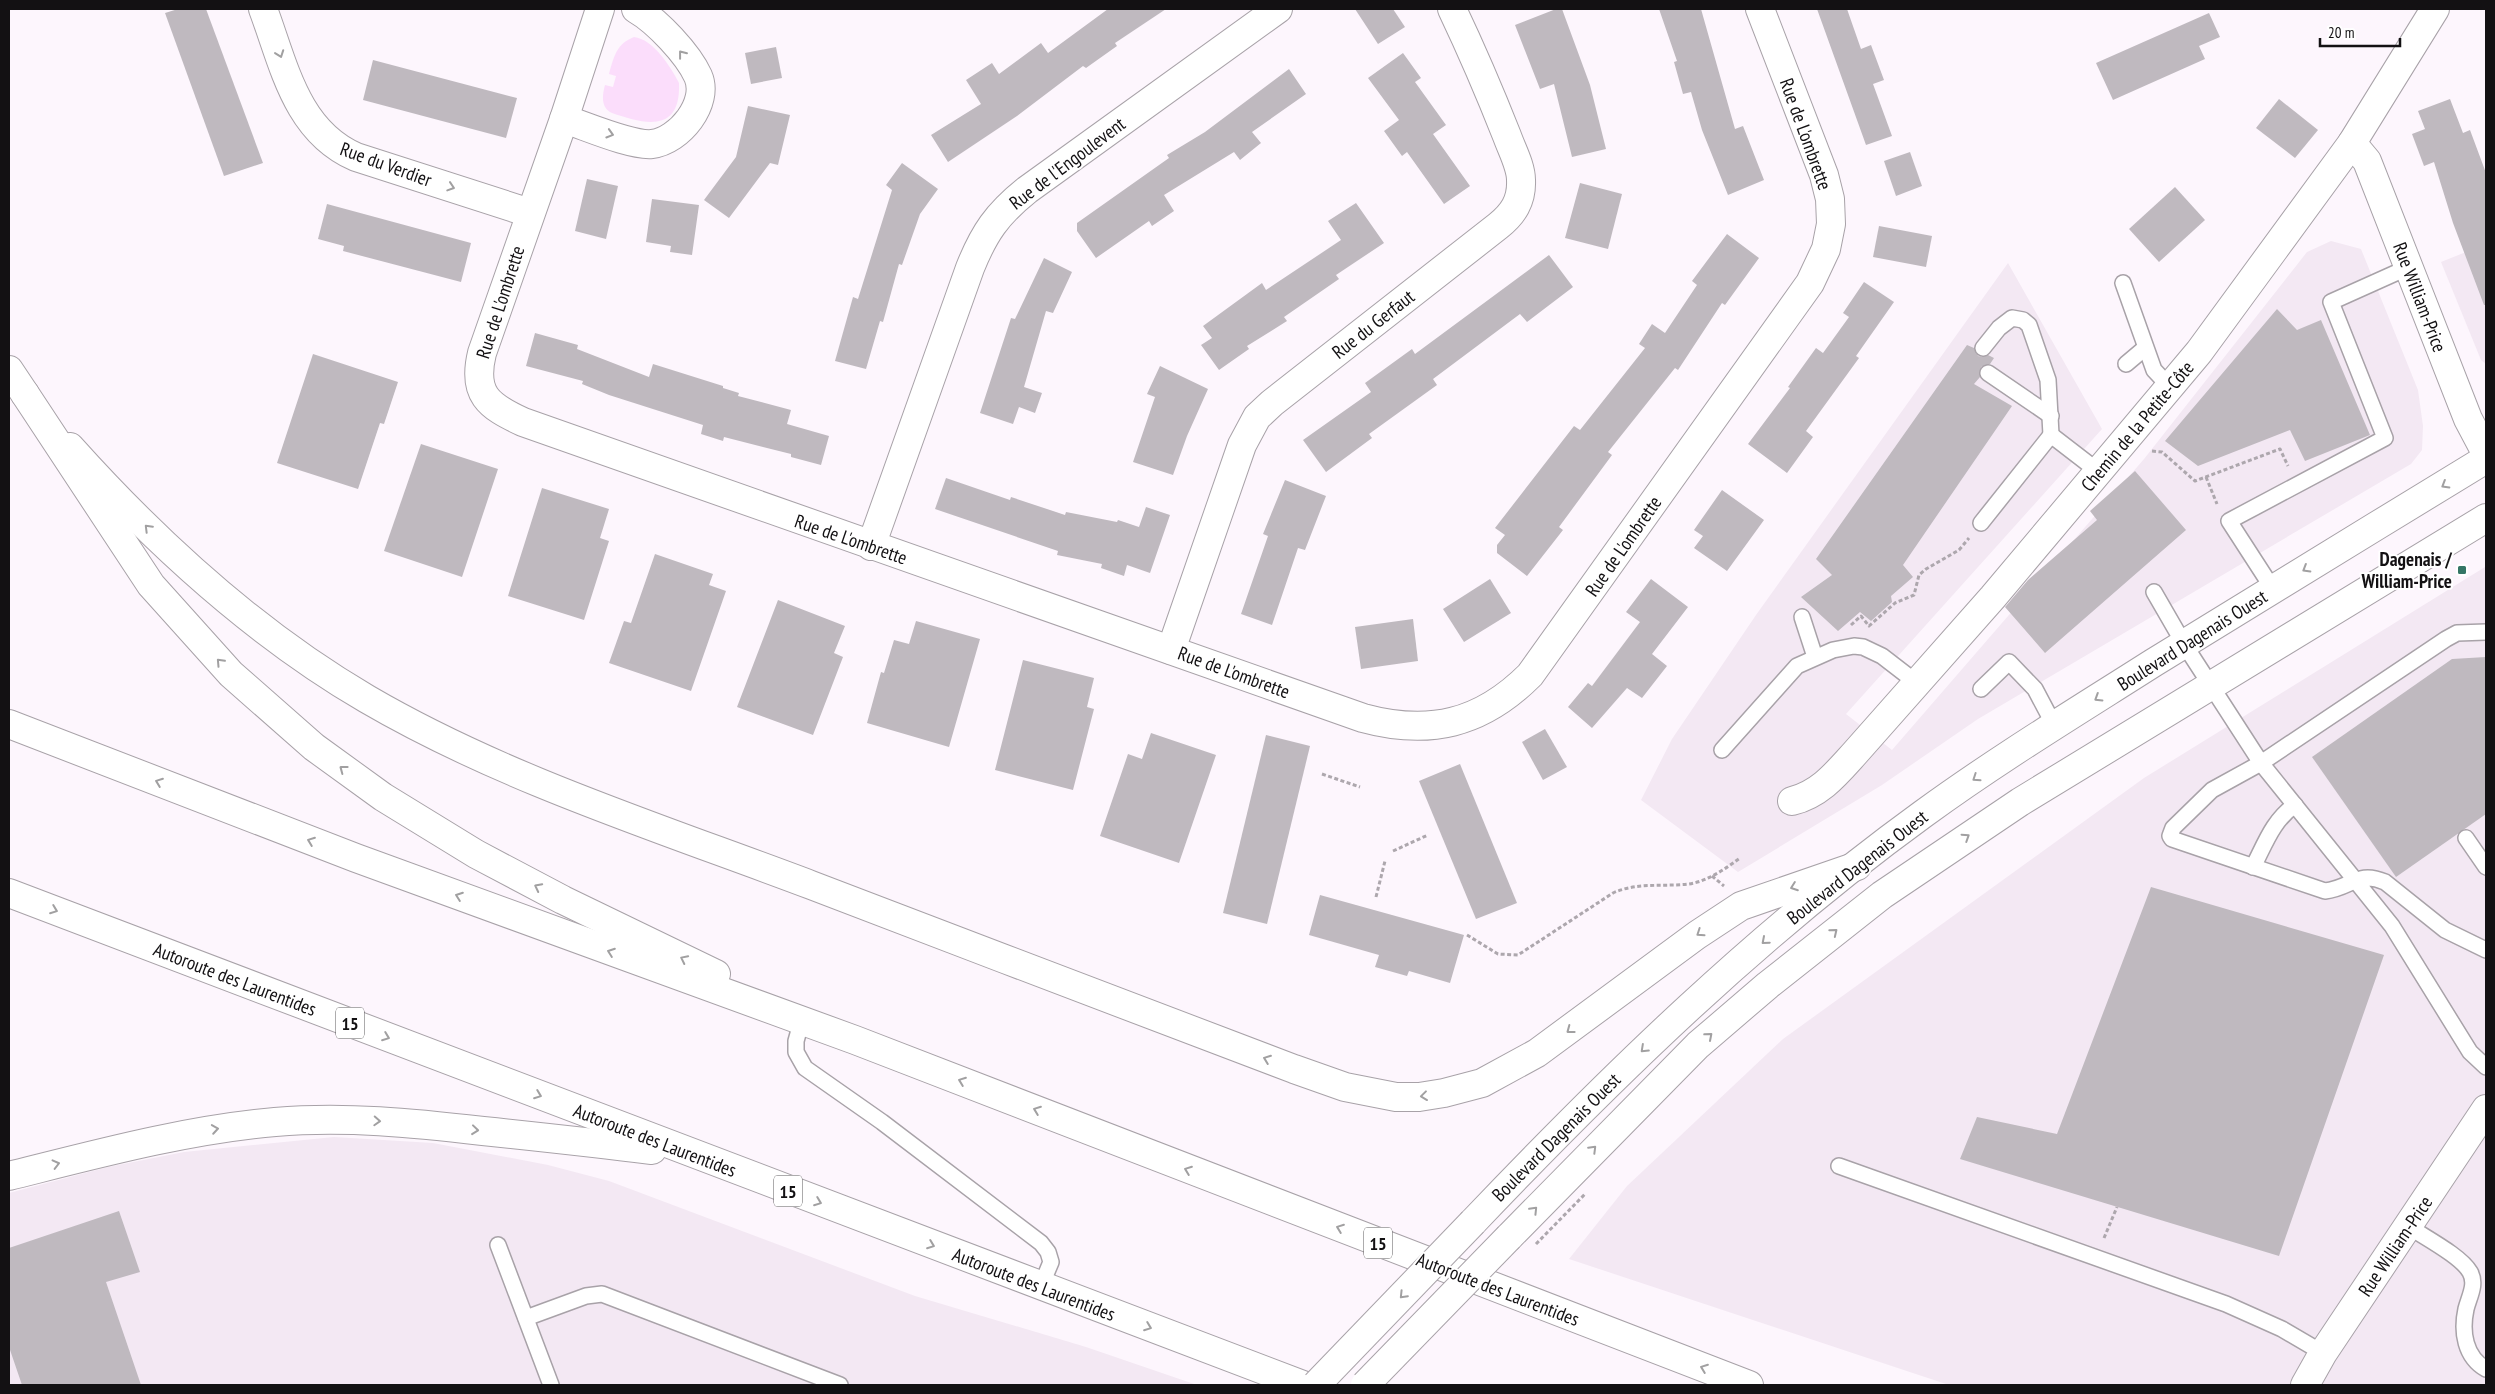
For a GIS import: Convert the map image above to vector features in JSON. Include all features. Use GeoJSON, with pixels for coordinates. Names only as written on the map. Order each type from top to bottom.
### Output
{"type":"FeatureCollection","features":[{"type":"Feature","properties":{"kind":"main road","name":"Rue du Verdier"},"geometry":{"type":"LineString","coordinates":[[263,9],[305,114],[323,137],[334,146],[356,157],[530,213]]}},
{"type":"Feature","properties":{"kind":"main road","name":"Rue de L'ombrette"},"geometry":{"type":"LineString","coordinates":[[600,9],[479,364],[480,386],[491,405],[523,422],[871,546],[1363,718],[1414,728],[1441,725],[1472,716],[1496,704],[1530,675],[1810,283],[1826,249],[1831,224],[1827,187],[1760,9]]}},
{"type":"Feature","properties":{"kind":"main road"},"geometry":{"type":"LineString","coordinates":[[564,119],[642,144],[658,143],[674,136],[690,119],[700,91],[697,74],[659,26],[636,9]]}},
{"type":"Feature","properties":{"kind":"main road","name":"Rue de l'Engoulevent"},"geometry":{"type":"LineString","coordinates":[[871,546],[979,244],[996,218],[1027,190],[1278,9]]}},
{"type":"Feature","properties":{"kind":"main road","name":"Rue du Gerfaut"},"geometry":{"type":"LineString","coordinates":[[1171,650],[1242,445],[1257,416],[1498,226],[1513,212],[1517,205],[1521,178],[1518,167],[1488,88],[1452,9]]}},
{"type":"Feature","properties":{"kind":"main road","name":"Chemin de la Petite-Côte"},"geometry":{"type":"LineString","coordinates":[[1792,801],[1811,795],[1831,780],[1917,684],[2170,387],[2249,285],[2352,143],[2436,9]]}},
{"type":"Feature","properties":{"kind":"main road","name":"Rue William-Price"},"geometry":{"type":"LineString","coordinates":[[2352,143],[2367,161],[2468,419],[2486,453]]}},
{"type":"Feature","properties":{"kind":"main road"},"geometry":{"type":"LineString","coordinates":[[9,370],[151,585],[231,674],[314,747],[383,797],[514,875],[802,1019]]}},
{"type":"Feature","properties":{"kind":"main road"},"geometry":{"type":"LineString","coordinates":[[25,394],[94,474],[182,563],[241,612],[298,654],[367,699],[404,719],[472,753],[617,812],[1345,1087],[1396,1097],[1419,1097],[1482,1084],[1537,1053],[1697,935],[1741,906],[1857,866]]}},
{"type":"Feature","properties":{"kind":"main road","name":"Boulevard Dagenais Ouest"},"geometry":{"type":"LineString","coordinates":[[1316,1385],[1522,1170],[1615,1077],[1720,979],[1857,866],[1923,814],[2054,725],[2486,459]]}},
{"type":"Feature","properties":{"kind":"main road","name":"Boulevard Dagenais Ouest"},"geometry":{"type":"LineString","coordinates":[[1365,1385],[1558,1184],[1698,1045],[1845,923],[1926,864],[2020,802],[2486,518]]}},
{"type":"Feature","properties":{"kind":"main road"},"geometry":{"type":"LineString","coordinates":[[9,724],[356,858],[802,1019]]}},
{"type":"Feature","properties":{"kind":"main road","name":"Autoroute des Laurentides"},"geometry":{"type":"LineString","coordinates":[[9,893],[691,1154],[1303,1385]]}},
{"type":"Feature","properties":{"kind":"main road","name":"Autoroute des Laurentides"},"geometry":{"type":"LineString","coordinates":[[802,1019],[1749,1385]]}},
{"type":"Feature","properties":{"kind":"main road","name":"Rue William-Price"},"geometry":{"type":"LineString","coordinates":[[2305,1385],[2323,1354],[2484,1115]]}},
{"type":"Feature","properties":{"kind":"main road"},"geometry":{"type":"LineString","coordinates":[[9,1176],[199,1132],[236,1126],[314,1120],[426,1124],[691,1154]]}},
{"type":"Feature","properties":{"kind":"lane"},"geometry":{"type":"LineString","coordinates":[[2274,589],[2229,521],[2385,438],[2331,302],[2409,268]]}},
{"type":"Feature","properties":{"kind":"lane"},"geometry":{"type":"LineString","coordinates":[[2123,282],[2154,370],[2170,387]]}},
{"type":"Feature","properties":{"kind":"lane"},"geometry":{"type":"LineString","coordinates":[[1978,527],[2051,435],[2048,380],[2029,325],[2024,320],[2012,318],[1999,328],[1983,348]]}},
{"type":"Feature","properties":{"kind":"lane"},"geometry":{"type":"LineString","coordinates":[[2126,364],[2145,348]]}},
{"type":"Feature","properties":{"kind":"lane"},"geometry":{"type":"LineString","coordinates":[[1988,373],[2051,416]]}},
{"type":"Feature","properties":{"kind":"lane"},"geometry":{"type":"LineString","coordinates":[[2051,435],[2099,472]]}},
{"type":"Feature","properties":{"kind":"lane"},"geometry":{"type":"LineString","coordinates":[[2154,592],[2184,644],[2261,763],[2392,926],[2470,1052],[2486,1067]]}},
{"type":"Feature","properties":{"kind":"lane"},"geometry":{"type":"LineString","coordinates":[[1802,617],[1815,657]]}},
{"type":"Feature","properties":{"kind":"lane"},"geometry":{"type":"LineString","coordinates":[[2486,632],[2468,631],[2457,633],[2446,639],[2261,763],[2212,790],[2173,828],[2170,836],[2172,839],[2325,891],[2336,890],[2368,876],[2385,882],[2445,930],[2486,950]]}},
{"type":"Feature","properties":{"kind":"lane"},"geometry":{"type":"LineString","coordinates":[[1722,750],[1797,666],[1815,657],[1843,648],[1863,647],[1882,656],[1917,684]]}},
{"type":"Feature","properties":{"kind":"lane"},"geometry":{"type":"LineString","coordinates":[[1981,689],[2009,662],[2035,689],[2054,725]]}},
{"type":"Feature","properties":{"kind":"lane"},"geometry":{"type":"LineString","coordinates":[[2254,867],[2275,824],[2285,812],[2295,806]]}},
{"type":"Feature","properties":{"kind":"lane"},"geometry":{"type":"LineString","coordinates":[[2466,838],[2486,867]]}},
{"type":"Feature","properties":{"kind":"lane"},"geometry":{"type":"LineString","coordinates":[[802,1019],[796,1052],[805,1068],[882,1122],[1041,1243],[1048,1252],[1051,1262],[1041,1286]]}},
{"type":"Feature","properties":{"kind":"lane"},"geometry":{"type":"LineString","coordinates":[[1839,1166],[2226,1304],[2282,1329],[2323,1354]]}},
{"type":"Feature","properties":{"kind":"lane"},"geometry":{"type":"LineString","coordinates":[[2408,1226],[2457,1259],[2470,1271],[2473,1281],[2464,1325],[2466,1342],[2470,1356],[2486,1369]]}},
{"type":"Feature","properties":{"kind":"lane"},"geometry":{"type":"LineString","coordinates":[[498,1245],[551,1385]]}},
{"type":"Feature","properties":{"kind":"lane"},"geometry":{"type":"LineString","coordinates":[[526,1318],[586,1296],[602,1294],[840,1385]]}},
{"type":"Feature","properties":{"kind":"path"},"geometry":{"type":"LineString","coordinates":[[2162,452],[2195,481],[2280,449]]}},
{"type":"Feature","properties":{"kind":"path"},"geometry":{"type":"LineString","coordinates":[[2206,477],[2215,501],[2229,521]]}},
{"type":"Feature","properties":{"kind":"path"},"geometry":{"type":"LineString","coordinates":[[1848,627],[1861,616],[1869,626],[1895,603],[1914,595],[1920,575],[1926,569],[1959,550],[1978,527]]}},
{"type":"Feature","properties":{"kind":"path"},"geometry":{"type":"LineString","coordinates":[[1322,774],[1360,787]]}},
{"type":"Feature","properties":{"kind":"path"},"geometry":{"type":"LineString","coordinates":[[1393,851],[1428,835]]}},
{"type":"Feature","properties":{"kind":"path"},"geometry":{"type":"LineString","coordinates":[[1467,935],[1498,954],[1518,955],[1544,939],[1568,920],[1625,888],[1691,883],[1712,876],[1740,858]]}},
{"type":"Feature","properties":{"kind":"path"},"geometry":{"type":"LineString","coordinates":[[1376,897],[1385,861]]}},
{"type":"Feature","properties":{"kind":"path"},"geometry":{"type":"LineString","coordinates":[[2110,1225],[2117,1207]]}},
{"type":"Feature","properties":{"kind":"shaded area"},"geometry":{"type":"Polygon","coordinates":[[[634,37],[648,43],[661,55],[679,83],[678,99],[674,111],[667,118],[648,122],[636,120],[612,113],[604,105],[605,85],[613,87],[616,76],[609,74],[614,57],[623,43],[634,37]]]}},
{"type":"Feature","properties":{"kind":"shaded area"},"geometry":{"type":"Polygon","coordinates":[[[2331,241],[2361,249],[2418,390],[2423,426],[2422,450],[2411,464],[1978,719],[1882,785],[1738,872],[1641,800],[1672,739],[1756,615],[2008,263],[2102,429],[1846,714],[1892,750],[2144,459],[2307,252],[2331,241]]]}},
{"type":"Feature","properties":{"kind":"shaded area"},"geometry":{"type":"Polygon","coordinates":[[[2486,244],[2486,364],[2481,360],[2441,262],[2486,244]]]}},
{"type":"Feature","properties":{"kind":"shaded area"},"geometry":{"type":"Polygon","coordinates":[[[2485,567],[2486,1385],[1949,1385],[1569,1259],[1627,1186],[1783,1039],[2144,778],[2485,567]]]}},
{"type":"Feature","properties":{"kind":"shaded area"},"geometry":{"type":"Polygon","coordinates":[[[334,1137],[433,1143],[548,1165],[609,1181],[915,1296],[1086,1347],[1197,1385],[9,1385],[9,1193],[108,1167],[184,1152],[334,1137]]]}},
{"type":"Feature","properties":{"kind":"building"},"geometry":{"type":"Polygon","coordinates":[[[178,9],[206,9],[263,163],[224,176],[165,13],[178,9]]]}},
{"type":"Feature","properties":{"kind":"building"},"geometry":{"type":"Polygon","coordinates":[[[1108,9],[1166,9],[1115,43],[1117,46],[1086,68],[1083,66],[1017,116],[948,162],[931,135],[981,104],[966,80],[992,63],[999,74],[1041,43],[1048,53],[1108,9]]]}},
{"type":"Feature","properties":{"kind":"building"},"geometry":{"type":"Polygon","coordinates":[[[1355,9],[1393,9],[1405,27],[1378,44],[1355,9]]]}},
{"type":"Feature","properties":{"kind":"building"},"geometry":{"type":"Polygon","coordinates":[[[1556,9],[1562,9],[1590,85],[1606,149],[1572,157],[1554,84],[1540,89],[1515,25],[1556,9]]]}},
{"type":"Feature","properties":{"kind":"building"},"geometry":{"type":"Polygon","coordinates":[[[1659,9],[1701,9],[1735,129],[1743,126],[1764,180],[1728,195],[1702,130],[1691,92],[1683,94],[1674,62],[1677,61],[1659,9]]]}},
{"type":"Feature","properties":{"kind":"building"},"geometry":{"type":"Polygon","coordinates":[[[1817,9],[1847,9],[1861,49],[1871,45],[1884,80],[1873,84],[1892,136],[1866,145],[1817,9]]]}},
{"type":"Feature","properties":{"kind":"building"},"geometry":{"type":"Polygon","coordinates":[[[2209,13],[2220,37],[2199,46],[2205,59],[2113,100],[2096,63],[2209,13]]]}},
{"type":"Feature","properties":{"kind":"building"},"geometry":{"type":"Polygon","coordinates":[[[776,47],[782,78],[751,84],[745,53],[776,47]]]}},
{"type":"Feature","properties":{"kind":"building"},"geometry":{"type":"Polygon","coordinates":[[[1403,53],[1421,78],[1415,82],[1446,125],[1433,134],[1470,186],[1444,204],[1407,152],[1402,156],[1384,131],[1399,120],[1368,78],[1403,53]]]}},
{"type":"Feature","properties":{"kind":"building"},"geometry":{"type":"Polygon","coordinates":[[[373,60],[517,98],[506,138],[363,100],[373,60]]]}},
{"type":"Feature","properties":{"kind":"building"},"geometry":{"type":"Polygon","coordinates":[[[1289,69],[1306,94],[1252,132],[1261,143],[1240,160],[1234,152],[1164,195],[1174,211],[1152,226],[1149,221],[1096,258],[1077,231],[1077,223],[1169,158],[1167,155],[1205,132],[1289,69]]]}},
{"type":"Feature","properties":{"kind":"building"},"geometry":{"type":"Polygon","coordinates":[[[2279,99],[2318,130],[2295,158],[2256,128],[2279,99]]]}},
{"type":"Feature","properties":{"kind":"building"},"geometry":{"type":"Polygon","coordinates":[[[2450,99],[2463,133],[2470,130],[2486,173],[2486,305],[2484,305],[2453,223],[2434,162],[2424,166],[2412,134],[2425,129],[2418,111],[2450,99]]]}},
{"type":"Feature","properties":{"kind":"building"},"geometry":{"type":"Polygon","coordinates":[[[748,106],[790,115],[778,165],[770,163],[729,218],[704,200],[736,157],[748,106]]]}},
{"type":"Feature","properties":{"kind":"building"},"geometry":{"type":"Polygon","coordinates":[[[1910,152],[1922,186],[1896,196],[1884,161],[1910,152]]]}},
{"type":"Feature","properties":{"kind":"building"},"geometry":{"type":"Polygon","coordinates":[[[902,163],[938,189],[920,214],[902,265],[899,264],[883,322],[880,321],[866,369],[835,361],[853,297],[858,299],[892,190],[886,185],[902,163]]]}},
{"type":"Feature","properties":{"kind":"building"},"geometry":{"type":"Polygon","coordinates":[[[587,179],[618,186],[606,239],[575,231],[587,179]]]}},
{"type":"Feature","properties":{"kind":"building"},"geometry":{"type":"Polygon","coordinates":[[[1580,183],[1622,194],[1608,249],[1565,238],[1580,183]]]}},
{"type":"Feature","properties":{"kind":"building"},"geometry":{"type":"Polygon","coordinates":[[[2175,187],[2205,220],[2159,262],[2129,229],[2175,187]]]}},
{"type":"Feature","properties":{"kind":"building"},"geometry":{"type":"Polygon","coordinates":[[[652,199],[699,205],[692,255],[670,252],[671,246],[646,242],[652,199]]]}},
{"type":"Feature","properties":{"kind":"building"},"geometry":{"type":"Polygon","coordinates":[[[1356,203],[1384,243],[1336,275],[1339,279],[1284,317],[1287,321],[1247,346],[1249,349],[1219,370],[1201,345],[1212,338],[1203,326],[1262,283],[1266,290],[1341,240],[1328,221],[1356,203]]]}},
{"type":"Feature","properties":{"kind":"building"},"geometry":{"type":"Polygon","coordinates":[[[327,204],[471,243],[461,282],[343,251],[344,246],[318,239],[327,204]]]}},
{"type":"Feature","properties":{"kind":"building"},"geometry":{"type":"Polygon","coordinates":[[[1879,226],[1932,236],[1926,267],[1873,257],[1879,226]]]}},
{"type":"Feature","properties":{"kind":"building"},"geometry":{"type":"Polygon","coordinates":[[[1727,234],[1759,258],[1725,305],[1722,303],[1678,370],[1675,368],[1608,452],[1612,455],[1559,527],[1563,530],[1527,576],[1497,553],[1497,545],[1505,535],[1495,528],[1574,426],[1580,430],[1645,348],[1639,344],[1652,324],[1665,333],[1697,285],[1692,281],[1727,234]]]}},
{"type":"Feature","properties":{"kind":"building"},"geometry":{"type":"Polygon","coordinates":[[[1549,255],[1573,287],[1527,322],[1520,314],[1433,379],[1437,385],[1369,434],[1372,438],[1326,472],[1303,440],[1371,392],[1365,383],[1412,349],[1415,354],[1549,255]]]}},
{"type":"Feature","properties":{"kind":"building"},"geometry":{"type":"Polygon","coordinates":[[[1044,258],[1072,272],[1053,313],[1046,311],[1024,387],[1042,393],[1035,413],[1019,407],[1013,424],[980,413],[1011,318],[1015,319],[1044,258]]]}},
{"type":"Feature","properties":{"kind":"building"},"geometry":{"type":"Polygon","coordinates":[[[1864,282],[1894,302],[1856,356],[1859,358],[1806,431],[1813,437],[1787,473],[1748,444],[1790,388],[1788,387],[1816,348],[1823,353],[1849,317],[1843,313],[1864,282]]]}},
{"type":"Feature","properties":{"kind":"building"},"geometry":{"type":"Polygon","coordinates":[[[2277,309],[2297,330],[2321,320],[2370,435],[2305,461],[2290,430],[2198,466],[2165,441],[2277,309]]]}},
{"type":"Feature","properties":{"kind":"building"},"geometry":{"type":"Polygon","coordinates":[[[535,333],[578,345],[577,349],[649,377],[653,364],[723,386],[723,388],[739,393],[738,396],[791,410],[787,424],[829,436],[821,465],[791,457],[791,454],[724,437],[723,441],[701,434],[703,425],[609,395],[582,384],[583,381],[526,366],[535,333]]]}},
{"type":"Feature","properties":{"kind":"building"},"geometry":{"type":"Polygon","coordinates":[[[1967,345],[1974,348],[1978,356],[1988,355],[1994,358],[1990,364],[1981,367],[1980,377],[1974,384],[2012,406],[1903,565],[1913,577],[1891,596],[1892,602],[1871,621],[1860,612],[1838,631],[1801,597],[1832,575],[1816,559],[1967,345]]]}},
{"type":"Feature","properties":{"kind":"building"},"geometry":{"type":"Polygon","coordinates":[[[313,354],[398,382],[384,424],[380,423],[358,489],[277,463],[313,354]]]}},
{"type":"Feature","properties":{"kind":"building"},"geometry":{"type":"Polygon","coordinates":[[[1160,366],[1208,389],[1187,436],[1173,475],[1133,462],[1155,397],[1147,394],[1160,366]]]}},
{"type":"Feature","properties":{"kind":"building"},"geometry":{"type":"Polygon","coordinates":[[[421,444],[498,469],[462,577],[384,551],[421,444]]]}},
{"type":"Feature","properties":{"kind":"building"},"geometry":{"type":"Polygon","coordinates":[[[2135,471],[2186,530],[2045,653],[2005,607],[2028,580],[2097,520],[2090,511],[2135,471]]]}},
{"type":"Feature","properties":{"kind":"building"},"geometry":{"type":"Polygon","coordinates":[[[946,478],[1010,500],[1011,497],[1065,515],[1066,512],[1117,522],[1118,520],[1139,527],[1146,507],[1170,515],[1150,573],[1127,565],[1124,576],[1101,568],[1102,564],[1057,555],[1058,551],[935,509],[946,478]]]}},
{"type":"Feature","properties":{"kind":"building"},"geometry":{"type":"Polygon","coordinates":[[[1285,480],[1326,496],[1305,550],[1298,548],[1272,625],[1241,614],[1268,536],[1263,534],[1285,480]]]}},
{"type":"Feature","properties":{"kind":"building"},"geometry":{"type":"Polygon","coordinates":[[[542,488],[609,509],[600,538],[609,541],[584,620],[508,596],[542,488]]]}},
{"type":"Feature","properties":{"kind":"building"},"geometry":{"type":"Polygon","coordinates":[[[1722,490],[1764,520],[1727,571],[1694,548],[1703,536],[1694,530],[1722,490]]]}},
{"type":"Feature","properties":{"kind":"building"},"geometry":{"type":"Polygon","coordinates":[[[655,554],[713,574],[709,585],[726,591],[691,691],[609,663],[624,621],[631,623],[655,554]]]}},
{"type":"Feature","properties":{"kind":"building"},"geometry":{"type":"Polygon","coordinates":[[[1490,579],[1511,613],[1464,642],[1443,609],[1490,579]]]}},
{"type":"Feature","properties":{"kind":"building"},"geometry":{"type":"Polygon","coordinates":[[[1651,579],[1688,607],[1652,654],[1667,666],[1642,698],[1627,688],[1592,728],[1568,707],[1588,683],[1592,686],[1640,622],[1626,612],[1651,579]]]}},
{"type":"Feature","properties":{"kind":"building"},"geometry":{"type":"Polygon","coordinates":[[[778,600],[845,626],[834,653],[843,657],[813,735],[737,707],[778,600]]]}},
{"type":"Feature","properties":{"kind":"building"},"geometry":{"type":"Polygon","coordinates":[[[1413,619],[1418,661],[1361,669],[1355,627],[1413,619]]]}},
{"type":"Feature","properties":{"kind":"building"},"geometry":{"type":"Polygon","coordinates":[[[916,621],[980,639],[949,747],[867,723],[881,672],[884,673],[894,640],[909,644],[916,621]]]}},
{"type":"Feature","properties":{"kind":"building"},"geometry":{"type":"Polygon","coordinates":[[[2486,657],[2486,814],[2396,877],[2312,757],[2452,659],[2486,657]]]}},
{"type":"Feature","properties":{"kind":"building"},"geometry":{"type":"Polygon","coordinates":[[[1023,660],[1094,678],[1087,707],[1094,709],[1073,790],[995,770],[1023,660]]]}},
{"type":"Feature","properties":{"kind":"building"},"geometry":{"type":"Polygon","coordinates":[[[1545,729],[1567,767],[1543,780],[1522,742],[1545,729]]]}},
{"type":"Feature","properties":{"kind":"building"},"geometry":{"type":"Polygon","coordinates":[[[1151,733],[1216,755],[1179,863],[1100,836],[1128,754],[1142,759],[1151,733]]]}},
{"type":"Feature","properties":{"kind":"building"},"geometry":{"type":"Polygon","coordinates":[[[1266,735],[1310,746],[1267,924],[1223,913],[1266,735]]]}},
{"type":"Feature","properties":{"kind":"building"},"geometry":{"type":"Polygon","coordinates":[[[1460,764],[1517,903],[1476,919],[1419,781],[1460,764]]]}},
{"type":"Feature","properties":{"kind":"building"},"geometry":{"type":"Polygon","coordinates":[[[2151,887],[2384,955],[2279,1256],[1960,1159],[1977,1117],[2057,1134],[2151,887]]]}},
{"type":"Feature","properties":{"kind":"building"},"geometry":{"type":"Polygon","coordinates":[[[1320,895],[1464,935],[1450,983],[1409,971],[1407,976],[1375,967],[1379,955],[1309,935],[1320,895]]]}},
{"type":"Feature","properties":{"kind":"building"},"geometry":{"type":"Polygon","coordinates":[[[119,1211],[140,1272],[106,1282],[141,1385],[22,1385],[9,1347],[9,1248],[119,1211]]]}},
{"type":"Feature","properties":{"kind":"place","name":"Dagenais / William-Price"},"geometry":{"type":"Point","coordinates":[2462,570]}}]}
